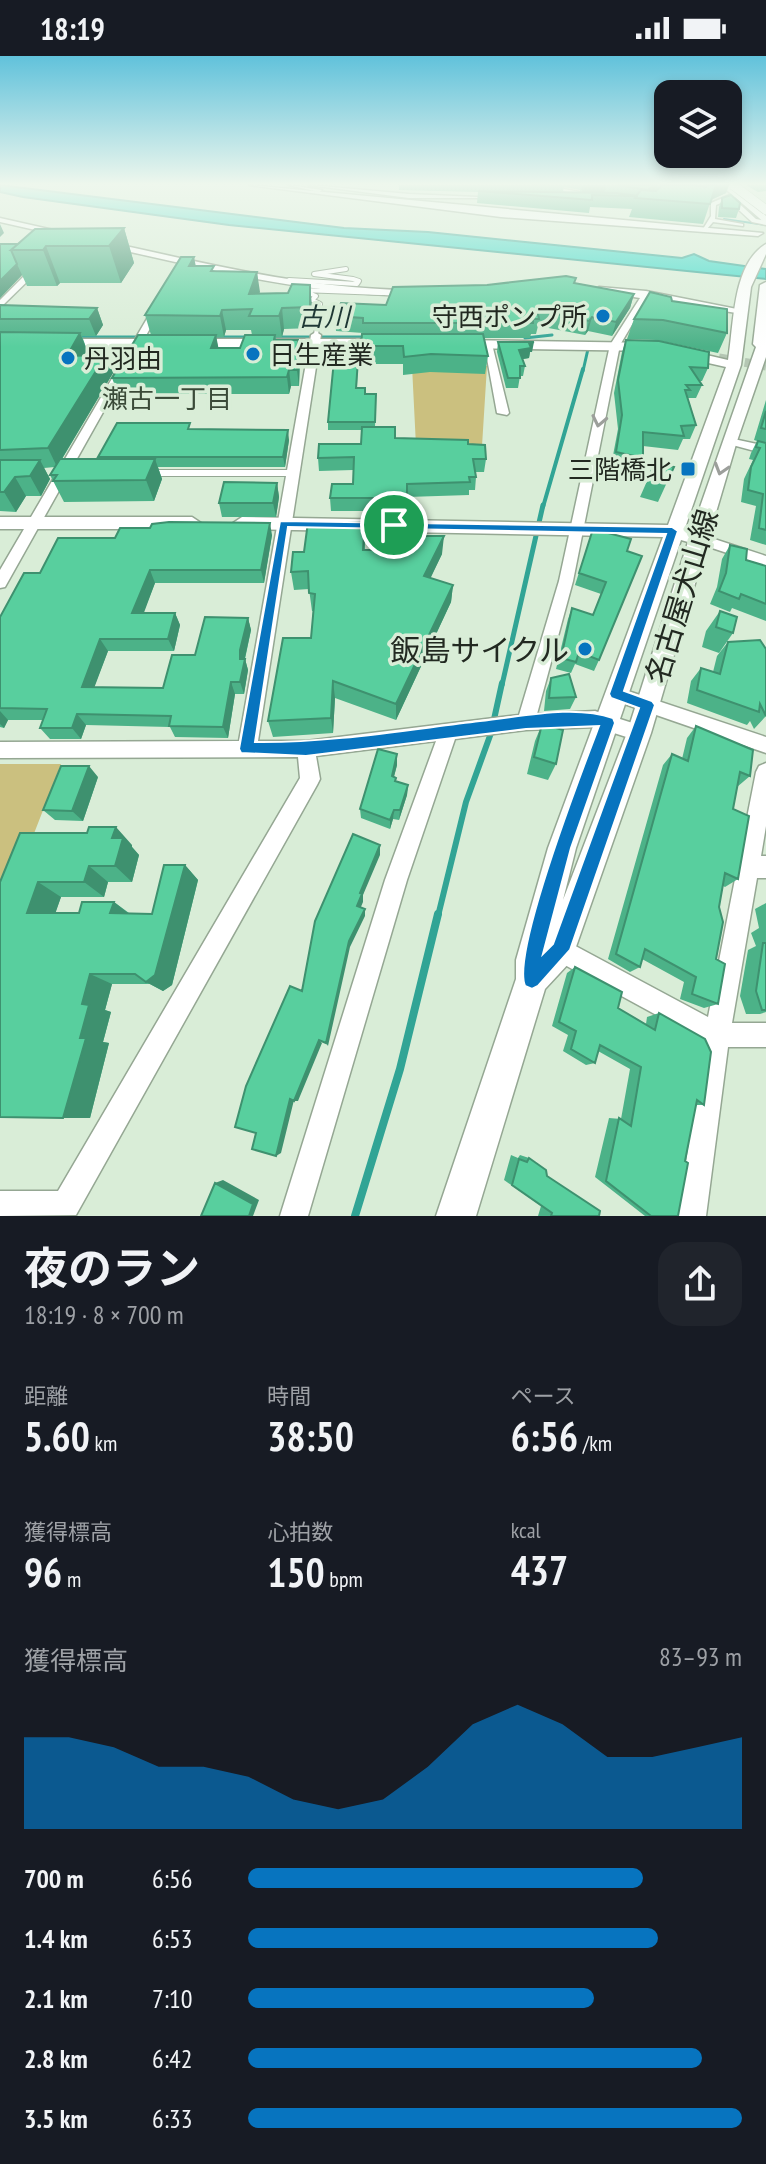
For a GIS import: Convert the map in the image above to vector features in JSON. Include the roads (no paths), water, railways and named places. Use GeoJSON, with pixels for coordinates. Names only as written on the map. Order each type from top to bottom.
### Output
{"type":"FeatureCollection","features":[{"type":"Feature","properties":{"kind":"main road"},"geometry":{"type":"LineString","coordinates":[[708,239],[765,246]]}},
{"type":"Feature","properties":{"kind":"main road","name":"名古屋犬山線"},"geometry":{"type":"LineString","coordinates":[[456,1216],[532,979],[532,960],[562,848],[608,723],[672,531],[743,310],[746,281],[765,246]]}},
{"type":"Feature","properties":{"kind":"main road"},"geometry":{"type":"LineString","coordinates":[[765,342],[760,344],[766,285]]}},
{"type":"Feature","properties":{"kind":"main road"},"geometry":{"type":"LineString","coordinates":[[0,343],[316,339],[409,343]]}},
{"type":"Feature","properties":{"kind":"main road","name":"名古屋犬山線"},"geometry":{"type":"LineString","coordinates":[[532,979],[560,950],[639,733],[729,441],[760,370],[765,342]]}},
{"type":"Feature","properties":{"kind":"main road"},"geometry":{"type":"LineString","coordinates":[[440,344],[615,345],[663,348],[669,353],[726,361]]}},
{"type":"Feature","properties":{"kind":"main road"},"geometry":{"type":"LineString","coordinates":[[0,523],[283,523],[567,528],[672,531],[699,539]]}},
{"type":"Feature","properties":{"kind":"street"},"geometry":{"type":"LineString","coordinates":[[104,246],[289,280],[382,293],[419,293]]}},
{"type":"Feature","properties":{"kind":"street"},"geometry":{"type":"LineString","coordinates":[[0,305],[46,260]]}},
{"type":"Feature","properties":{"kind":"street"},"geometry":{"type":"LineString","coordinates":[[181,271],[239,272]]}},
{"type":"Feature","properties":{"kind":"street"},"geometry":{"type":"LineString","coordinates":[[586,287],[743,310]]}},
{"type":"Feature","properties":{"kind":"street"},"geometry":{"type":"LineString","coordinates":[[520,723],[615,345],[646,294]]}},
{"type":"Feature","properties":{"kind":"street"},"geometry":{"type":"LineString","coordinates":[[0,583],[165,297]]}},
{"type":"Feature","properties":{"kind":"street"},"geometry":{"type":"LineString","coordinates":[[247,749],[316,339]]}},
{"type":"Feature","properties":{"kind":"street"},"geometry":{"type":"LineString","coordinates":[[487,344],[503,413]]}},
{"type":"Feature","properties":{"kind":"street"},"geometry":{"type":"LineString","coordinates":[[729,441],[766,450]]}},
{"type":"Feature","properties":{"kind":"street"},"geometry":{"type":"LineString","coordinates":[[699,539],[766,561]]}},
{"type":"Feature","properties":{"kind":"street"},"geometry":{"type":"LineString","coordinates":[[616,694],[766,745]]}},
{"type":"Feature","properties":{"kind":"street"},"geometry":{"type":"LineString","coordinates":[[0,750],[306,749],[520,723],[595,719],[639,733]]}},
{"type":"Feature","properties":{"kind":"street"},"geometry":{"type":"LineString","coordinates":[[294,1216],[396,880],[453,733]]}},
{"type":"Feature","properties":{"kind":"street"},"geometry":{"type":"LineString","coordinates":[[0,1205],[62,1211],[310,779],[306,749]]}},
{"type":"Feature","properties":{"kind":"street"},"geometry":{"type":"LineString","coordinates":[[692,1216],[717,1035],[758,867],[766,772]]}},
{"type":"Feature","properties":{"kind":"street"},"geometry":{"type":"LineString","coordinates":[[560,950],[717,1035],[766,1035]]}},
{"type":"Feature","properties":{"kind":"lane"},"geometry":{"type":"LineString","coordinates":[[289,280],[357,284],[359,281],[353,279],[314,274],[346,269]]}},
{"type":"Feature","properties":{"kind":"lane"},"geometry":{"type":"LineString","coordinates":[[316,339],[320,304],[312,300],[316,296],[301,290],[382,293]]}},
{"type":"Feature","properties":{"kind":"lane"},"geometry":{"type":"LineString","coordinates":[[139,473],[293,473]]}},
{"type":"Feature","properties":{"kind":"lane"},"geometry":{"type":"LineString","coordinates":[[47,474],[78,474]]}},
{"type":"Feature","properties":{"kind":"water"},"geometry":{"type":"Polygon","coordinates":[[[370,239],[498,239],[682,258],[694,254],[709,261],[766,269],[766,279],[370,239]]]}},
{"type":"Feature","properties":{"kind":"waterway","name":"古川"},"geometry":{"type":"LineString","coordinates":[[525,338],[552,335]]}},
{"type":"Feature","properties":{"kind":"waterway","name":"古川"},"geometry":{"type":"LineString","coordinates":[[77,337],[143,337]]}},
{"type":"Feature","properties":{"kind":"waterway","name":"古川"},"geometry":{"type":"LineString","coordinates":[[213,337],[247,337]]}},
{"type":"Feature","properties":{"kind":"waterway","name":"古川"},"geometry":{"type":"LineString","coordinates":[[269,337],[367,337]]}},
{"type":"Feature","properties":{"kind":"waterway"},"geometry":{"type":"LineString","coordinates":[[583,371],[588,349]]}},
{"type":"Feature","properties":{"kind":"waterway"},"geometry":{"type":"LineString","coordinates":[[543,507],[583,369]]}},
{"type":"Feature","properties":{"kind":"waterway"},"geometry":{"type":"LineString","coordinates":[[502,685],[543,505]]}},
{"type":"Feature","properties":{"kind":"waterway"},"geometry":{"type":"LineString","coordinates":[[438,916],[466,802],[491,733],[502,683]]}},
{"type":"Feature","properties":{"kind":"waterway"},"geometry":{"type":"LineString","coordinates":[[355,1216],[400,1069],[438,914]]}},
{"type":"Feature","properties":{"kind":"tunnel"},"geometry":{"type":"LineString","coordinates":[[719,358],[766,366]]}},
{"type":"Feature","properties":{"kind":"place","name":"守西ポンプ所"},"geometry":{"type":"Point","coordinates":[603,316]}},
{"type":"Feature","properties":{"kind":"place","name":"日生産業"},"geometry":{"type":"Point","coordinates":[253,354]}},
{"type":"Feature","properties":{"kind":"place","name":"丹羽由"},"geometry":{"type":"Point","coordinates":[68,358]}},
{"type":"Feature","properties":{"kind":"place","name":"三階橋北"},"geometry":{"type":"Point","coordinates":[688,469]}},
{"type":"Feature","properties":{"kind":"place","name":"飯島サイクル"},"geometry":{"type":"Point","coordinates":[585,649]}},
{"type":"Feature","properties":{"kind":"district","name":"瀬古一丁目"},"geometry":{"type":"Point","coordinates":[167,398]}}]}
